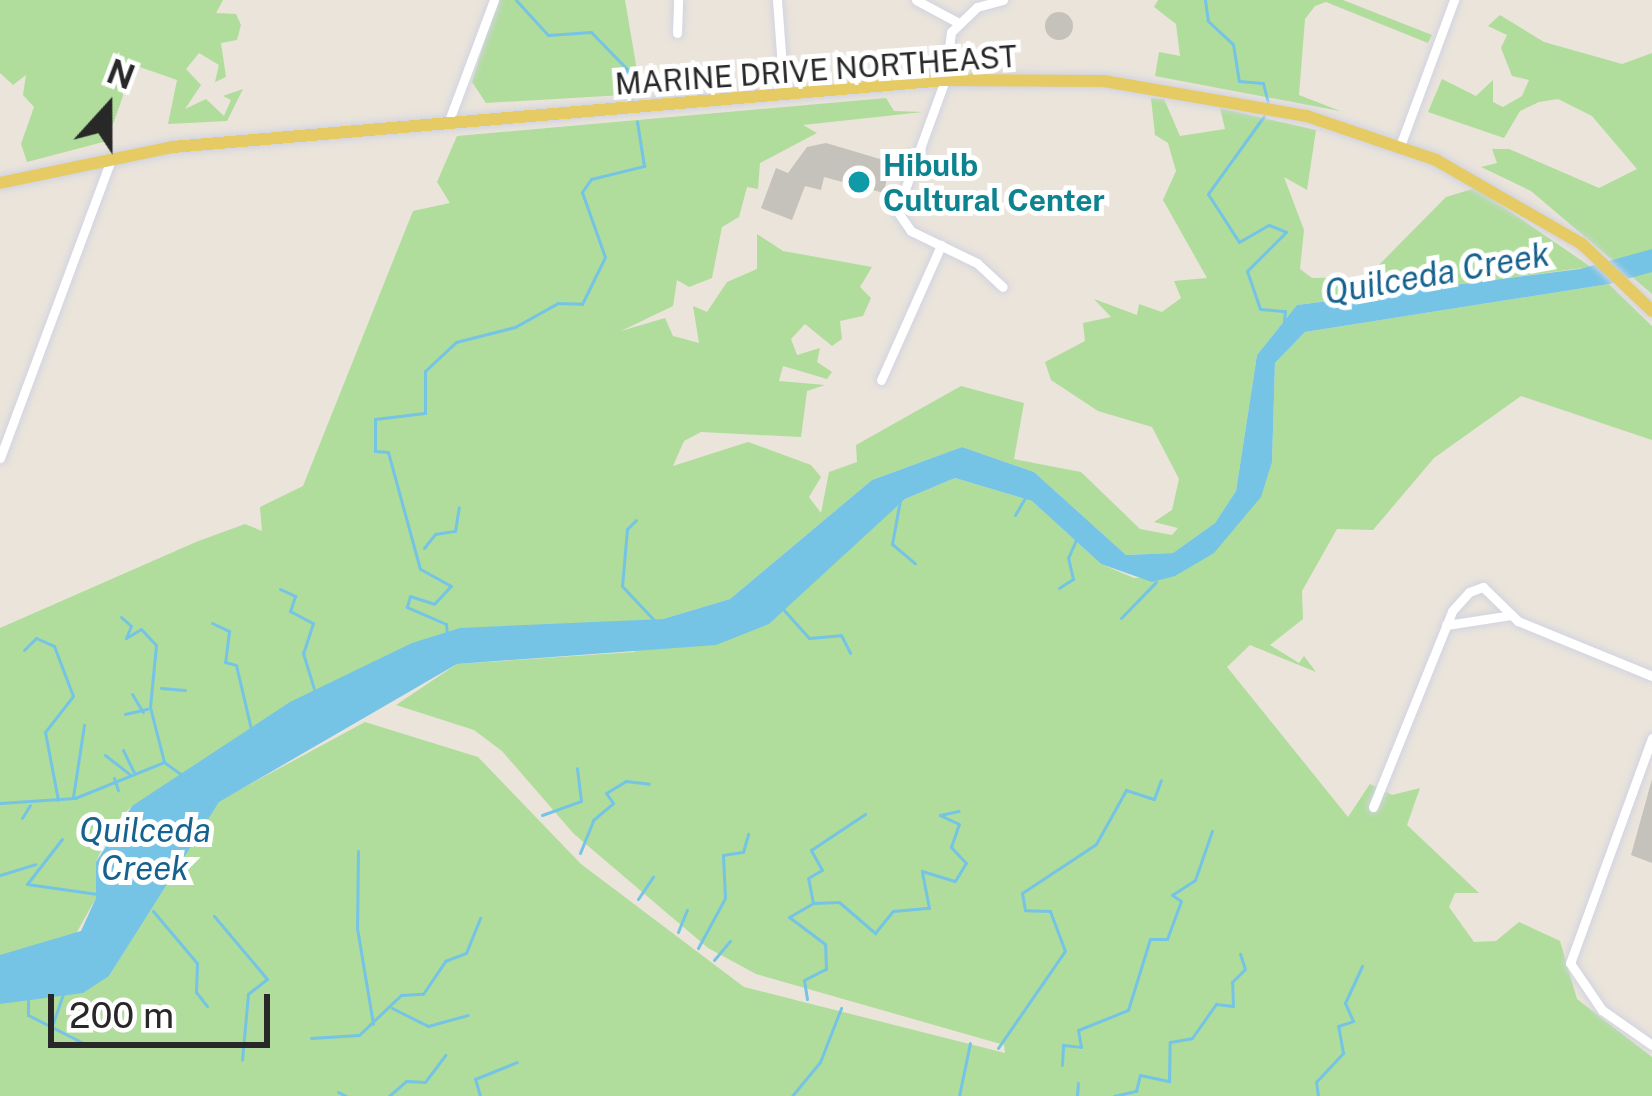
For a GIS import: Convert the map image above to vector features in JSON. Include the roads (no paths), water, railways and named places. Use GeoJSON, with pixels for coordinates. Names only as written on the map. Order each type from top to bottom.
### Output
{"type":"FeatureCollection","features":[{"type":"Feature","properties":{"kind":"main road","name":"MARINE DRIVE NORTHEAST"},"geometry":{"type":"LineString","coordinates":[[0,183],[113,156],[945,80],[1154,87],[1307,116],[1400,146],[1471,176],[1582,244],[1652,311]]}},
{"type":"Feature","properties":{"kind":"street"},"geometry":{"type":"LineString","coordinates":[[448,123],[494,0]]}},
{"type":"Feature","properties":{"kind":"street"},"geometry":{"type":"LineString","coordinates":[[677,32],[678,0]]}},
{"type":"Feature","properties":{"kind":"street"},"geometry":{"type":"LineString","coordinates":[[777,0],[784,94]]}},
{"type":"Feature","properties":{"kind":"street"},"geometry":{"type":"LineString","coordinates":[[916,0],[957,22]]}},
{"type":"Feature","properties":{"kind":"street"},"geometry":{"type":"LineString","coordinates":[[957,22],[1003,0]]}},
{"type":"Feature","properties":{"kind":"street"},"geometry":{"type":"LineString","coordinates":[[1400,146],[1454,0]]}},
{"type":"Feature","properties":{"kind":"street"},"geometry":{"type":"LineString","coordinates":[[957,22],[945,80],[897,212],[904,226],[1004,287]]}},
{"type":"Feature","properties":{"kind":"street"},"geometry":{"type":"LineString","coordinates":[[0,458],[113,156]]}},
{"type":"Feature","properties":{"kind":"street"},"geometry":{"type":"LineString","coordinates":[[881,380],[940,245]]}},
{"type":"Feature","properties":{"kind":"street"},"geometry":{"type":"LineString","coordinates":[[1373,808],[1446,625],[1459,601],[1484,587],[1511,615],[1652,674]]}},
{"type":"Feature","properties":{"kind":"street"},"geometry":{"type":"LineString","coordinates":[[1446,625],[1511,615]]}},
{"type":"Feature","properties":{"kind":"street"},"geometry":{"type":"LineString","coordinates":[[1652,728],[1570,963],[1602,1010],[1652,1045]]}},
{"type":"Feature","properties":{"kind":"water","name":"Quilceda Creek"},"geometry":{"type":"Polygon","coordinates":[[[1652,249],[1652,272],[1609,284],[1305,332],[1275,363],[1272,462],[1261,497],[1214,553],[1175,576],[1152,582],[1101,564],[1032,501],[955,478],[905,499],[769,624],[716,645],[457,664],[219,802],[109,976],[83,993],[0,1004],[0,955],[81,931],[96,898],[96,862],[132,806],[290,702],[412,643],[460,628],[663,619],[730,599],[872,480],[962,447],[1034,472],[1126,555],[1173,553],[1215,523],[1236,491],[1257,355],[1297,305],[1580,269],[1652,249]]]}},
{"type":"Feature","properties":{"kind":"waterway"},"geometry":{"type":"LineString","coordinates":[[516,0],[548,35],[591,32],[628,70],[617,82],[632,98]]}},
{"type":"Feature","properties":{"kind":"waterway"},"geometry":{"type":"LineString","coordinates":[[1205,0],[1208,21],[1233,44],[1239,81],[1263,83],[1269,107]]}},
{"type":"Feature","properties":{"kind":"waterway"},"geometry":{"type":"LineString","coordinates":[[1264,116],[1208,194],[1239,242],[1269,225],[1286,232],[1247,271],[1260,309],[1285,311],[1284,321]]}},
{"type":"Feature","properties":{"kind":"waterway"},"geometry":{"type":"LineString","coordinates":[[447,635],[446,624],[407,607],[410,596],[434,604],[451,586],[420,569],[388,452],[375,451],[375,419],[425,413],[425,371],[456,342],[515,327],[558,303],[582,304],[605,257],[582,192],[591,179],[644,166],[637,122]]}},
{"type":"Feature","properties":{"kind":"waterway"},"geometry":{"type":"LineString","coordinates":[[1015,515],[1026,496]]}},
{"type":"Feature","properties":{"kind":"waterway"},"geometry":{"type":"LineString","coordinates":[[900,500],[892,544],[915,563]]}},
{"type":"Feature","properties":{"kind":"waterway"},"geometry":{"type":"LineString","coordinates":[[424,548],[435,534],[455,531],[459,507]]}},
{"type":"Feature","properties":{"kind":"waterway"},"geometry":{"type":"LineString","coordinates":[[636,520],[627,529],[622,586],[654,620]]}},
{"type":"Feature","properties":{"kind":"waterway"},"geometry":{"type":"LineString","coordinates":[[1059,588],[1073,579],[1068,558],[1077,538]]}},
{"type":"Feature","properties":{"kind":"waterway"},"geometry":{"type":"LineString","coordinates":[[1121,618],[1156,582]]}},
{"type":"Feature","properties":{"kind":"waterway"},"geometry":{"type":"LineString","coordinates":[[280,589],[295,596],[290,611],[313,623],[303,653],[314,689]]}},
{"type":"Feature","properties":{"kind":"waterway"},"geometry":{"type":"LineString","coordinates":[[782,608],[809,638],[841,635],[850,653]]}},
{"type":"Feature","properties":{"kind":"waterway"},"geometry":{"type":"LineString","coordinates":[[121,617],[131,626],[126,638],[141,629],[156,645],[150,707],[164,762]]}},
{"type":"Feature","properties":{"kind":"waterway"},"geometry":{"type":"LineString","coordinates":[[212,623],[229,631],[225,662],[236,665],[252,733]]}},
{"type":"Feature","properties":{"kind":"waterway"},"geometry":{"type":"LineString","coordinates":[[24,650],[36,638],[54,646],[73,696],[45,732],[58,800]]}},
{"type":"Feature","properties":{"kind":"waterway"},"geometry":{"type":"LineString","coordinates":[[161,688],[185,690]]}},
{"type":"Feature","properties":{"kind":"waterway"},"geometry":{"type":"LineString","coordinates":[[132,694],[143,712]]}},
{"type":"Feature","properties":{"kind":"waterway"},"geometry":{"type":"LineString","coordinates":[[125,714],[147,709]]}},
{"type":"Feature","properties":{"kind":"waterway"},"geometry":{"type":"LineString","coordinates":[[73,797],[84,725]]}},
{"type":"Feature","properties":{"kind":"waterway"},"geometry":{"type":"LineString","coordinates":[[123,750],[134,773]]}},
{"type":"Feature","properties":{"kind":"waterway"},"geometry":{"type":"LineString","coordinates":[[105,755],[129,774]]}},
{"type":"Feature","properties":{"kind":"waterway"},"geometry":{"type":"LineString","coordinates":[[0,803],[75,798],[164,762],[183,776]]}},
{"type":"Feature","properties":{"kind":"waterway"},"geometry":{"type":"LineString","coordinates":[[542,815],[581,801],[577,768]]}},
{"type":"Feature","properties":{"kind":"waterway"},"geometry":{"type":"LineString","coordinates":[[114,778],[118,790]]}},
{"type":"Feature","properties":{"kind":"waterway"},"geometry":{"type":"LineString","coordinates":[[998,1048],[1065,951],[1050,911],[1025,910],[1022,893],[1096,844],[1126,790],[1154,799],[1161,780]]}},
{"type":"Feature","properties":{"kind":"waterway"},"geometry":{"type":"LineString","coordinates":[[580,853],[593,820],[613,803],[606,793],[626,781],[649,784]]}},
{"type":"Feature","properties":{"kind":"waterway"},"geometry":{"type":"LineString","coordinates":[[22,818],[30,805]]}},
{"type":"Feature","properties":{"kind":"waterway"},"geometry":{"type":"LineString","coordinates":[[813,903],[839,902],[875,933],[893,911],[929,908],[922,871],[955,881],[966,863],[951,847],[959,824],[940,815],[959,811]]}},
{"type":"Feature","properties":{"kind":"waterway"},"geometry":{"type":"LineString","coordinates":[[807,999],[804,980],[826,969],[825,944],[789,917],[813,903],[808,878],[822,870],[811,850],[865,814]]}},
{"type":"Feature","properties":{"kind":"waterway"},"geometry":{"type":"LineString","coordinates":[[1062,1065],[1063,1045],[1081,1047],[1078,1030],[1128,1010],[1150,939],[1167,939],[1181,901],[1172,895],[1195,880],[1212,831]]}},
{"type":"Feature","properties":{"kind":"waterway"},"geometry":{"type":"LineString","coordinates":[[698,948],[725,898],[723,855],[743,852],[748,834]]}},
{"type":"Feature","properties":{"kind":"waterway"},"geometry":{"type":"LineString","coordinates":[[62,839],[27,884],[97,894]]}},
{"type":"Feature","properties":{"kind":"waterway"},"geometry":{"type":"LineString","coordinates":[[358,851],[357,928],[373,1024]]}},
{"type":"Feature","properties":{"kind":"waterway"},"geometry":{"type":"LineString","coordinates":[[0,875],[35,864]]}},
{"type":"Feature","properties":{"kind":"waterway"},"geometry":{"type":"LineString","coordinates":[[638,899],[653,877]]}},
{"type":"Feature","properties":{"kind":"waterway"},"geometry":{"type":"LineString","coordinates":[[678,932],[687,910]]}},
{"type":"Feature","properties":{"kind":"waterway"},"geometry":{"type":"LineString","coordinates":[[153,911],[197,963],[196,992],[207,1006]]}},
{"type":"Feature","properties":{"kind":"waterway"},"geometry":{"type":"LineString","coordinates":[[214,916],[267,979],[248,994],[242,1060]]}},
{"type":"Feature","properties":{"kind":"waterway"},"geometry":{"type":"LineString","coordinates":[[311,1038],[359,1035],[401,995],[423,994],[445,961],[466,953],[480,918]]}},
{"type":"Feature","properties":{"kind":"waterway"},"geometry":{"type":"LineString","coordinates":[[714,960],[730,941]]}},
{"type":"Feature","properties":{"kind":"waterway"},"geometry":{"type":"LineString","coordinates":[[1114,1096],[1136,1091],[1140,1075],[1169,1081],[1170,1042],[1192,1038],[1216,1004],[1233,1006],[1232,982],[1245,969],[1240,954]]}},
{"type":"Feature","properties":{"kind":"waterway"},"geometry":{"type":"LineString","coordinates":[[1318,1096],[1316,1082],[1343,1053],[1338,1026],[1353,1021],[1345,1003],[1362,966]]}},
{"type":"Feature","properties":{"kind":"waterway"},"geometry":{"type":"LineString","coordinates":[[53,1023],[63,994]]}},
{"type":"Feature","properties":{"kind":"waterway"},"geometry":{"type":"LineString","coordinates":[[28,1000],[28,1015],[89,1046]]}},
{"type":"Feature","properties":{"kind":"waterway"},"geometry":{"type":"LineString","coordinates":[[392,1008],[428,1026],[468,1015]]}},
{"type":"Feature","properties":{"kind":"waterway"},"geometry":{"type":"LineString","coordinates":[[792,1096],[820,1062],[841,1008]]}},
{"type":"Feature","properties":{"kind":"waterway"},"geometry":{"type":"LineString","coordinates":[[959,1096],[970,1043]]}},
{"type":"Feature","properties":{"kind":"waterway"},"geometry":{"type":"LineString","coordinates":[[389,1096],[406,1081],[425,1082],[445,1055]]}},
{"type":"Feature","properties":{"kind":"waterway"},"geometry":{"type":"LineString","coordinates":[[480,1096],[475,1079],[517,1062]]}},
{"type":"Feature","properties":{"kind":"waterway"},"geometry":{"type":"LineString","coordinates":[[1077,1096],[1078,1083]]}},
{"type":"Feature","properties":{"kind":"waterway"},"geometry":{"type":"LineString","coordinates":[[338,1092],[346,1096]]}},
{"type":"Feature","properties":{"kind":"place","name":"Hibulb Cultural Center"},"geometry":{"type":"Point","coordinates":[859,182]}}]}
